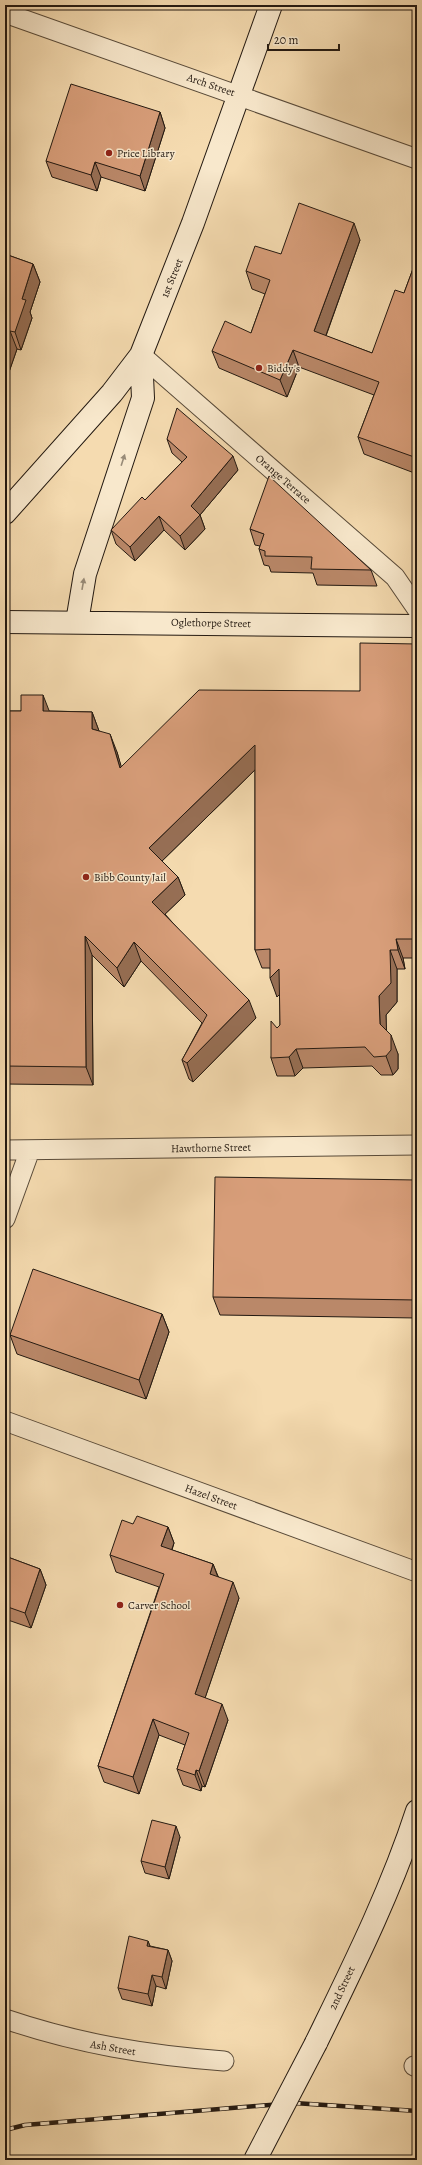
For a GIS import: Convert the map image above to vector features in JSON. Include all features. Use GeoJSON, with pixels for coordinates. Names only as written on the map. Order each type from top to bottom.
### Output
{"type":"FeatureCollection","features":[{"type":"Feature","properties":{"kind":"street","name":"1st Street"},"geometry":{"type":"LineString","coordinates":[[5,513],[112,393],[141,355],[193,223],[271,5]]}},
{"type":"Feature","properties":{"kind":"street","name":"Arch Street"},"geometry":{"type":"LineString","coordinates":[[5,13],[417,159]]}},
{"type":"Feature","properties":{"kind":"street","name":"Orange Terrace"},"geometry":{"type":"LineString","coordinates":[[141,355],[395,577],[417,609]]}},
{"type":"Feature","properties":{"kind":"street"},"geometry":{"type":"LineString","coordinates":[[76,622],[85,574],[143,398],[141,355]]}},
{"type":"Feature","properties":{"kind":"street","name":"Oglethorpe Street"},"geometry":{"type":"LineString","coordinates":[[5,622],[417,626]]}},
{"type":"Feature","properties":{"kind":"street","name":"Hawthorne Street"},"geometry":{"type":"LineString","coordinates":[[5,1150],[417,1145]]}},
{"type":"Feature","properties":{"kind":"street"},"geometry":{"type":"LineString","coordinates":[[5,1219],[30,1150]]}},
{"type":"Feature","properties":{"kind":"street","name":"Hazel Street"},"geometry":{"type":"LineString","coordinates":[[5,1421],[417,1572]]}},
{"type":"Feature","properties":{"kind":"street","name":"2nd Street"},"geometry":{"type":"LineString","coordinates":[[255,2160],[316,2043],[375,1920],[408,1838],[417,1811]]}},
{"type":"Feature","properties":{"kind":"street","name":"Ash Street"},"geometry":{"type":"LineString","coordinates":[[5,2019],[83,2042],[120,2050],[224,2061]]}},
{"type":"Feature","properties":{"kind":"building","name":"Price Library"},"geometry":{"type":"Polygon","coordinates":[[[71,84],[160,112],[140,176],[95,162],[91,175],[46,161],[71,84]]]}},
{"type":"Feature","properties":{"kind":"building"},"geometry":{"type":"Polygon","coordinates":[[[299,203],[354,223],[314,331],[372,353],[395,290],[404,293],[417,258],[417,458],[358,437],[379,382],[293,350],[280,380],[212,351],[225,321],[251,333],[270,280],[246,271],[255,246],[281,254],[299,203]]]}},
{"type":"Feature","properties":{"kind":"building"},"geometry":{"type":"Polygon","coordinates":[[[5,254],[33,264],[22,299],[26,300],[15,332],[10,331],[5,346],[5,254]]]}},
{"type":"Feature","properties":{"kind":"building"},"geometry":{"type":"Polygon","coordinates":[[[177,408],[233,456],[191,506],[200,515],[180,536],[159,516],[130,547],[111,530],[142,497],[145,500],[187,457],[167,439],[177,408]]]}},
{"type":"Feature","properties":{"kind":"building"},"geometry":{"type":"Polygon","coordinates":[[[269,476],[371,570],[311,569],[312,557],[265,556],[265,551],[259,549],[264,534],[250,529],[269,476]]]}},
{"type":"Feature","properties":{"kind":"building","name":"Bibb County Jail"},"geometry":{"type":"Polygon","coordinates":[[[360,643],[417,644],[417,939],[396,939],[398,950],[390,950],[391,983],[379,996],[380,1024],[391,1035],[391,1050],[386,1056],[374,1057],[365,1047],[296,1049],[289,1057],[271,1058],[271,1021],[277,1028],[280,1025],[279,969],[270,978],[270,949],[255,950],[255,745],[149,848],[178,877],[152,902],[249,1000],[187,1063],[182,1060],[207,1015],[134,942],[117,968],[85,936],[86,1067],[5,1066],[5,711],[21,711],[21,695],[43,695],[43,711],[92,712],[92,729],[110,734],[120,768],[199,690],[360,691],[360,643]]]}},
{"type":"Feature","properties":{"kind":"building"},"geometry":{"type":"Polygon","coordinates":[[[215,1177],[417,1180],[417,1300],[213,1297],[215,1177]]]}},
{"type":"Feature","properties":{"kind":"building"},"geometry":{"type":"Polygon","coordinates":[[[33,1269],[162,1314],[139,1380],[10,1335],[33,1269]]]}},
{"type":"Feature","properties":{"kind":"building"},"geometry":{"type":"Polygon","coordinates":[[[137,1516],[168,1527],[161,1546],[213,1564],[210,1574],[233,1582],[195,1694],[222,1704],[199,1771],[196,1770],[195,1775],[177,1769],[189,1733],[153,1719],[133,1777],[98,1766],[164,1574],[110,1555],[122,1520],[133,1524],[137,1516]]]}},
{"type":"Feature","properties":{"kind":"building"},"geometry":{"type":"Polygon","coordinates":[[[5,1556],[40,1569],[25,1613],[5,1606],[5,1556]]]}},
{"type":"Feature","properties":{"kind":"building"},"geometry":{"type":"Polygon","coordinates":[[[152,1820],[176,1826],[165,1867],[141,1861],[152,1820]]]}},
{"type":"Feature","properties":{"kind":"building"},"geometry":{"type":"Polygon","coordinates":[[[129,1936],[148,1941],[147,1946],[168,1950],[162,1977],[152,1975],[148,1994],[118,1988],[129,1936]]]}},
{"type":"Feature","properties":{"kind":"railway"},"geometry":{"type":"LineString","coordinates":[[5,2130],[25,2125],[294,2103],[417,2111]]}},
{"type":"Feature","properties":{"kind":"place","name":"Price Library"},"geometry":{"type":"Point","coordinates":[109,153]}},
{"type":"Feature","properties":{"kind":"place","name":"Biddy's"},"geometry":{"type":"Point","coordinates":[259,368]}},
{"type":"Feature","properties":{"kind":"place","name":"Bibb County Jail"},"geometry":{"type":"Point","coordinates":[86,877]}},
{"type":"Feature","properties":{"kind":"place","name":"Carver School"},"geometry":{"type":"Point","coordinates":[120,1605]}}]}
